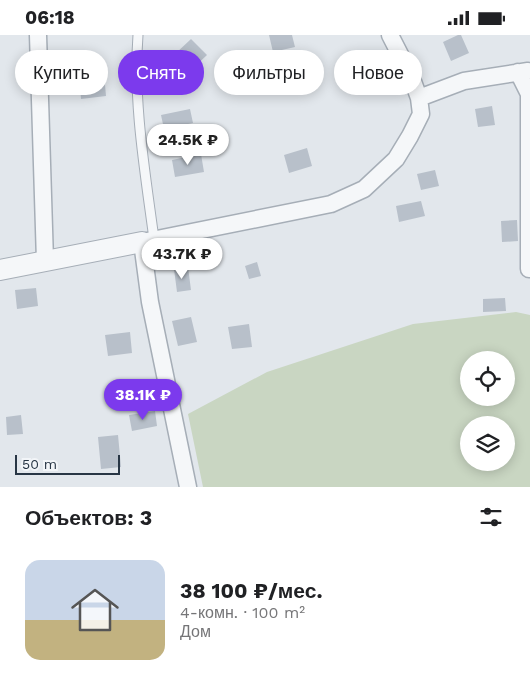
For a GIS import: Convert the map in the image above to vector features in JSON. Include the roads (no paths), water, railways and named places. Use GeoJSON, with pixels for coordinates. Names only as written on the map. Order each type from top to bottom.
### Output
{"type":"FeatureCollection","features":[{"type":"Feature","properties":{"kind":"street"},"geometry":{"type":"LineString","coordinates":[[38,35],[45,261]]}},
{"type":"Feature","properties":{"kind":"street"},"geometry":{"type":"LineString","coordinates":[[0,270],[331,204],[364,189],[396,159],[421,114],[419,98],[412,77],[390,35]]}},
{"type":"Feature","properties":{"kind":"street"},"geometry":{"type":"LineString","coordinates":[[419,98],[464,81],[524,71],[529,95],[529,269]]}},
{"type":"Feature","properties":{"kind":"street"},"geometry":{"type":"LineString","coordinates":[[148,240],[150,302],[188,487]]}},
{"type":"Feature","properties":{"kind":"lane"},"geometry":{"type":"LineString","coordinates":[[138,35],[136,55],[139,128],[148,240]]}}]}
